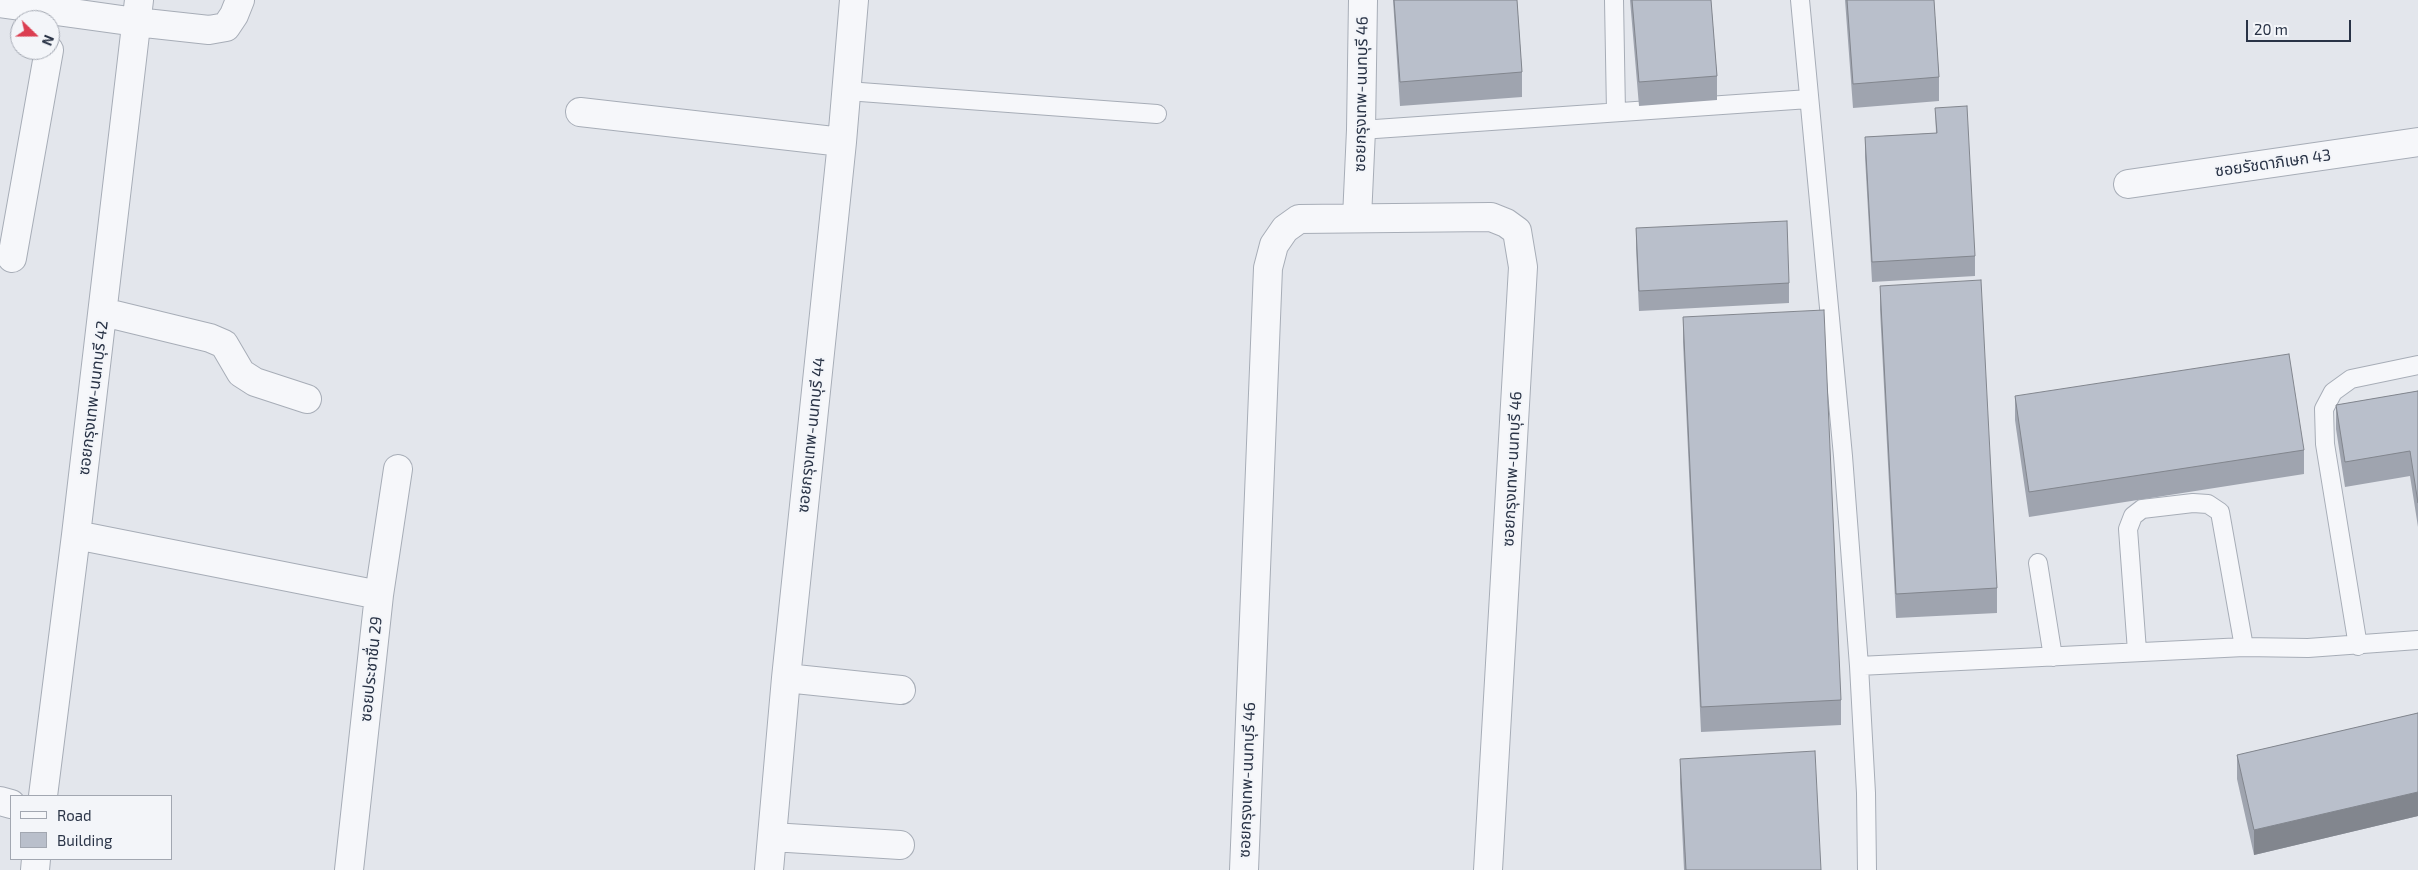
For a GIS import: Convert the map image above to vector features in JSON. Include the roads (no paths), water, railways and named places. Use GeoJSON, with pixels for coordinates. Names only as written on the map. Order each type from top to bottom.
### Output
{"type":"FeatureCollection","features":[{"type":"Feature","properties":{"kind":"street"},"geometry":{"type":"LineString","coordinates":[[60,11],[138,11],[210,30],[226,27],[234,15],[240,0]]}},
{"type":"Feature","properties":{"kind":"street","name":"ซอยกรุงเทพ-นนทบุรี 44"},"geometry":{"type":"LineString","coordinates":[[769,870],[786,678],[847,91],[854,0]]}},
{"type":"Feature","properties":{"kind":"street","name":"ซอยกรุงเทพ-นนทบุรี 46"},"geometry":{"type":"LineString","coordinates":[[1357,218],[1361,130],[1363,0]]}},
{"type":"Feature","properties":{"kind":"street"},"geometry":{"type":"LineString","coordinates":[[0,3],[49,10]]}},
{"type":"Feature","properties":{"kind":"street","name":"ซอยกรุงเทพ-นนทบุรี 42"},"geometry":{"type":"LineString","coordinates":[[43,795],[138,11]]}},
{"type":"Feature","properties":{"kind":"street"},"geometry":{"type":"LineString","coordinates":[[12,258],[47,60]]}},
{"type":"Feature","properties":{"kind":"street"},"geometry":{"type":"LineString","coordinates":[[580,112],[842,142]]}},
{"type":"Feature","properties":{"kind":"street","name":"ซอยรัชดาภิเษก 43"},"geometry":{"type":"LineString","coordinates":[[2128,184],[2418,142]]}},
{"type":"Feature","properties":{"kind":"street","name":"ซอยกรุงเทพ-นนทบุรี 46"},"geometry":{"type":"LineString","coordinates":[[1244,870],[1268,268],[1274,245],[1285,230],[1299,219],[1490,217],[1506,223],[1517,232],[1524,267],[1488,870]]}},
{"type":"Feature","properties":{"kind":"street"},"geometry":{"type":"LineString","coordinates":[[103,312],[210,338],[224,344],[241,373],[255,382],[307,399]]}},
{"type":"Feature","properties":{"kind":"street","name":"ซอยประชาชื่น 29"},"geometry":{"type":"LineString","coordinates":[[349,870],[379,595],[398,469]]}},
{"type":"Feature","properties":{"kind":"street"},"geometry":{"type":"LineString","coordinates":[[76,535],[379,595]]}},
{"type":"Feature","properties":{"kind":"street"},"geometry":{"type":"LineString","coordinates":[[786,678],[901,690]]}},
{"type":"Feature","properties":{"kind":"street"},"geometry":{"type":"LineString","coordinates":[[772,837],[900,845]]}},
{"type":"Feature","properties":{"kind":"lane"},"geometry":{"type":"LineString","coordinates":[[1614,0],[1616,112]]}},
{"type":"Feature","properties":{"kind":"lane"},"geometry":{"type":"LineString","coordinates":[[1800,0],[1843,456],[1859,666],[1866,793],[1867,870]]}},
{"type":"Feature","properties":{"kind":"lane"},"geometry":{"type":"LineString","coordinates":[[847,91],[1157,114]]}},
{"type":"Feature","properties":{"kind":"lane"},"geometry":{"type":"LineString","coordinates":[[1361,130],[1809,99]]}},
{"type":"Feature","properties":{"kind":"lane"},"geometry":{"type":"LineString","coordinates":[[2358,646],[2325,444],[2324,409],[2333,392],[2351,379],[2418,365]]}},
{"type":"Feature","properties":{"kind":"lane"},"geometry":{"type":"LineString","coordinates":[[2137,651],[2128,529],[2133,516],[2142,509],[2193,503],[2208,504],[2220,512],[2244,647]]}},
{"type":"Feature","properties":{"kind":"lane"},"geometry":{"type":"LineString","coordinates":[[2038,563],[2053,657]]}},
{"type":"Feature","properties":{"kind":"lane"},"geometry":{"type":"LineString","coordinates":[[1859,666],[2137,651],[2244,647],[2308,648],[2358,646],[2418,640]]}}]}
